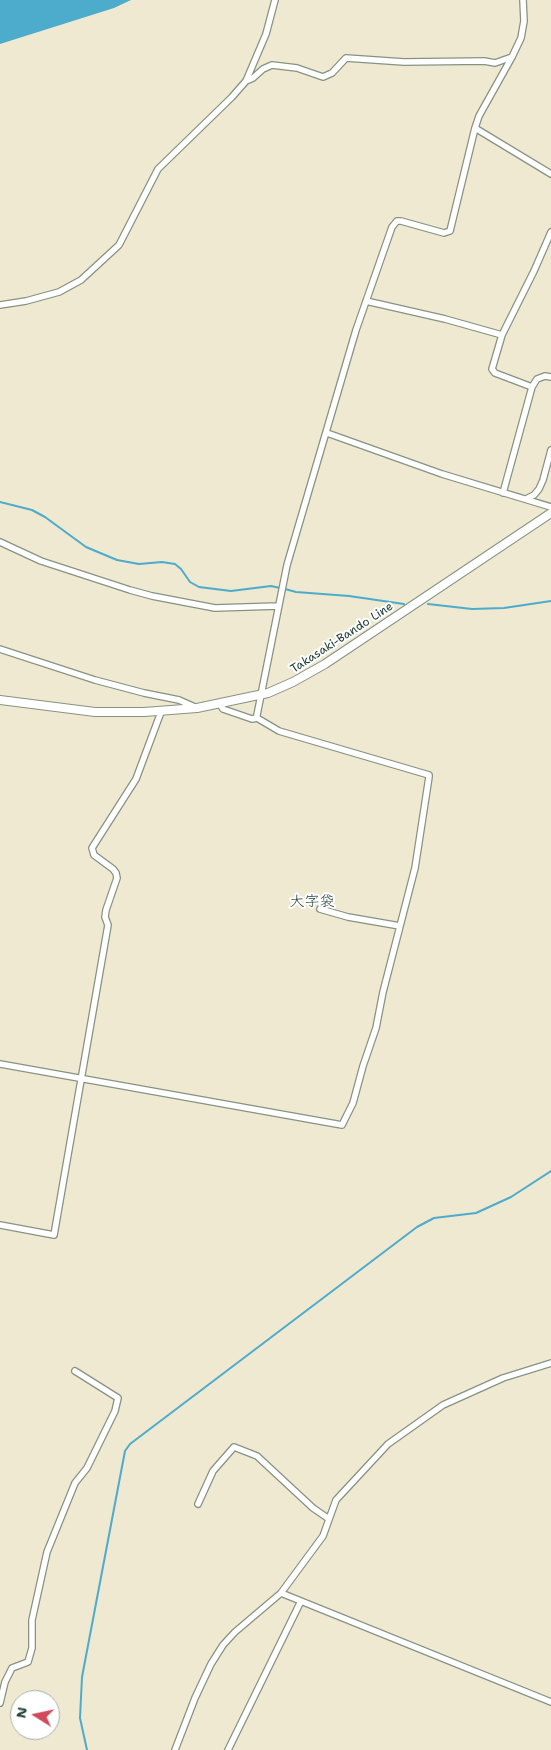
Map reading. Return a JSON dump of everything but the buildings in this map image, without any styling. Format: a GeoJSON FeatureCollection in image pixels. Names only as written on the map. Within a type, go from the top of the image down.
{"type":"FeatureCollection","features":[{"type":"Feature","properties":{"kind":"main road","name":"Takasaki-Bando Line"},"geometry":{"type":"LineString","coordinates":[[0,700],[95,712],[161,712],[198,708],[260,695],[293,682],[325,664],[551,514]]}},
{"type":"Feature","properties":{"kind":"street"},"geometry":{"type":"LineString","coordinates":[[0,305],[26,301],[60,292],[81,280],[119,245],[158,169],[246,81],[266,34],[275,0]]}},
{"type":"Feature","properties":{"kind":"street"},"geometry":{"type":"LineString","coordinates":[[257,718],[287,565],[347,359],[392,227],[397,221],[444,233],[450,231],[479,116],[512,57],[523,32],[523,0]]}},
{"type":"Feature","properties":{"kind":"street"},"geometry":{"type":"LineString","coordinates":[[246,81],[272,64],[297,68],[323,77],[332,73],[346,58],[404,62],[484,61],[495,63],[512,57]]}},
{"type":"Feature","properties":{"kind":"street"},"geometry":{"type":"LineString","coordinates":[[476,128],[551,174]]}},
{"type":"Feature","properties":{"kind":"street"},"geometry":{"type":"LineString","coordinates":[[532,387],[493,372],[492,369],[502,335],[534,272],[551,232]]}},
{"type":"Feature","properties":{"kind":"street"},"geometry":{"type":"LineString","coordinates":[[366,301],[445,319],[502,335]]}},
{"type":"Feature","properties":{"kind":"street"},"geometry":{"type":"LineString","coordinates":[[503,493],[532,387],[537,379],[545,376],[551,377]]}},
{"type":"Feature","properties":{"kind":"street"},"geometry":{"type":"LineString","coordinates":[[327,433],[442,474],[551,508]]}},
{"type":"Feature","properties":{"kind":"street"},"geometry":{"type":"LineString","coordinates":[[526,499],[534,495],[539,489],[551,450]]}},
{"type":"Feature","properties":{"kind":"street"},"geometry":{"type":"LineString","coordinates":[[0,542],[41,561],[152,596],[214,608],[278,606]]}},
{"type":"Feature","properties":{"kind":"street"},"geometry":{"type":"LineString","coordinates":[[0,649],[95,680],[179,700],[198,708]]}},
{"type":"Feature","properties":{"kind":"street"},"geometry":{"type":"LineString","coordinates":[[0,1064],[342,1125],[353,1103],[376,1028],[383,992],[415,868],[422,830],[428,775],[279,731],[257,718],[252,719],[223,709],[220,704]]}},
{"type":"Feature","properties":{"kind":"street"},"geometry":{"type":"LineString","coordinates":[[0,1225],[54,1234],[108,925],[105,917],[106,910],[118,878],[113,869],[94,855],[92,848],[136,779],[161,712]]}},
{"type":"Feature","properties":{"kind":"street"},"geometry":{"type":"LineString","coordinates":[[320,910],[348,918],[400,926]]}},
{"type":"Feature","properties":{"kind":"street"},"geometry":{"type":"LineString","coordinates":[[175,1750],[195,1698],[211,1664],[223,1645],[235,1632],[281,1593],[323,1536],[336,1500],[388,1444],[443,1404],[503,1378],[551,1363]]}},
{"type":"Feature","properties":{"kind":"street"},"geometry":{"type":"LineString","coordinates":[[0,1703],[5,1682],[12,1668],[28,1662],[32,1648],[32,1620],[47,1552],[75,1483],[86,1468],[115,1410],[118,1398],[75,1371]]}},
{"type":"Feature","properties":{"kind":"street"},"geometry":{"type":"LineString","coordinates":[[198,1504],[213,1471],[234,1447],[258,1456],[312,1508],[329,1519]]}},
{"type":"Feature","properties":{"kind":"street"},"geometry":{"type":"LineString","coordinates":[[281,1593],[551,1702]]}},
{"type":"Feature","properties":{"kind":"street"},"geometry":{"type":"LineString","coordinates":[[228,1750],[302,1601]]}},
{"type":"Feature","properties":{"kind":"water"},"geometry":{"type":"Polygon","coordinates":[[[0,0],[131,0],[114,8],[0,44],[0,0]]]}},
{"type":"Feature","properties":{"kind":"waterway"},"geometry":{"type":"LineString","coordinates":[[0,502],[32,510],[45,517],[86,547],[117,560],[139,564],[162,562],[175,564],[190,582],[199,587],[231,591],[271,586],[280,588]]}},
{"type":"Feature","properties":{"kind":"waterway"},"geometry":{"type":"LineString","coordinates":[[285,589],[296,592],[349,596],[404,604]]}},
{"type":"Feature","properties":{"kind":"waterway"},"geometry":{"type":"LineString","coordinates":[[428,604],[472,609],[504,608],[551,601]]}},
{"type":"Feature","properties":{"kind":"waterway"},"geometry":{"type":"LineString","coordinates":[[87,1750],[80,1718],[82,1677],[125,1451],[130,1444],[417,1227],[434,1218],[476,1213],[511,1197],[551,1171]]}},
{"type":"Feature","properties":{"kind":"district","name":"大字袋"},"geometry":{"type":"Point","coordinates":[312,902]}}]}
